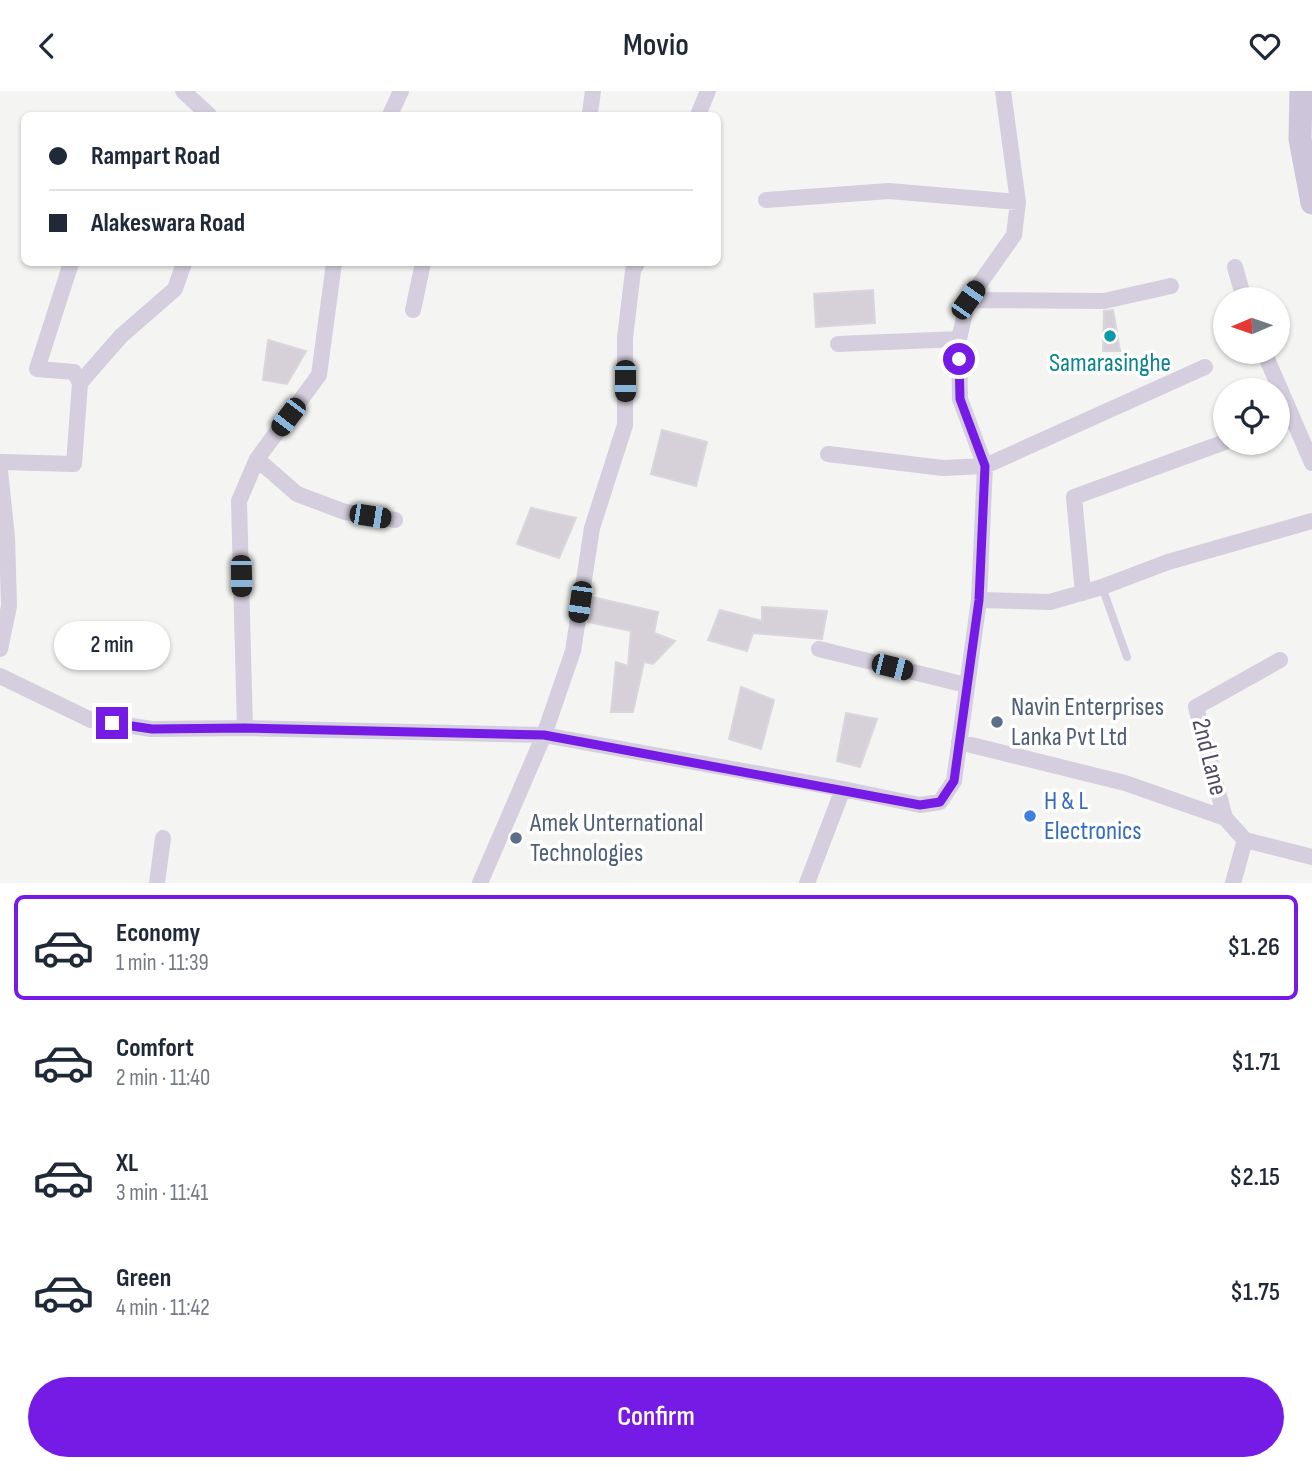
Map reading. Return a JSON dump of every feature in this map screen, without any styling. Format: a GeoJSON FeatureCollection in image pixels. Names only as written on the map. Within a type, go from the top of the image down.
{"type":"FeatureCollection","features":[{"type":"Feature","properties":{"kind":"street"},"geometry":{"type":"LineString","coordinates":[[183,91],[206,112]]}},
{"type":"Feature","properties":{"kind":"street"},"geometry":{"type":"LineString","coordinates":[[391,112],[401,91]]}},
{"type":"Feature","properties":{"kind":"street"},"geometry":{"type":"LineString","coordinates":[[590,112],[593,91]]}},
{"type":"Feature","properties":{"kind":"street"},"geometry":{"type":"LineString","coordinates":[[699,112],[708,91]]}},
{"type":"Feature","properties":{"kind":"street"},"geometry":{"type":"LineString","coordinates":[[0,676],[91,720],[152,729],[245,728],[544,735],[920,805],[940,802],[954,781],[979,600],[985,466],[960,399],[959,339],[968,300],[1014,235],[1018,202],[1003,91]]}},
{"type":"Feature","properties":{"kind":"street"},"geometry":{"type":"LineString","coordinates":[[1301,91],[1300,139],[1312,203]]}},
{"type":"Feature","properties":{"kind":"street"},"geometry":{"type":"LineString","coordinates":[[766,200],[889,191],[1018,202]]}},
{"type":"Feature","properties":{"kind":"street"},"geometry":{"type":"LineString","coordinates":[[0,462],[74,464],[80,383],[74,372],[37,369],[70,266]]}},
{"type":"Feature","properties":{"kind":"street"},"geometry":{"type":"LineString","coordinates":[[80,383],[121,336],[175,289],[183,266]]}},
{"type":"Feature","properties":{"kind":"street"},"geometry":{"type":"LineString","coordinates":[[245,728],[240,501],[257,459],[319,375],[334,266]]}},
{"type":"Feature","properties":{"kind":"street"},"geometry":{"type":"LineString","coordinates":[[413,310],[422,266]]}},
{"type":"Feature","properties":{"kind":"street"},"geometry":{"type":"LineString","coordinates":[[480,883],[544,735],[573,651],[592,528],[625,425],[625,338],[636,266]]}},
{"type":"Feature","properties":{"kind":"street"},"geometry":{"type":"LineString","coordinates":[[1235,267],[1241,287]]}},
{"type":"Feature","properties":{"kind":"street"},"geometry":{"type":"LineString","coordinates":[[968,300],[1104,301],[1171,286]]}},
{"type":"Feature","properties":{"kind":"street"},"geometry":{"type":"LineString","coordinates":[[838,344],[959,339]]}},
{"type":"Feature","properties":{"kind":"street"},"geometry":{"type":"LineString","coordinates":[[828,454],[943,468],[985,466],[1205,367]]}},
{"type":"Feature","properties":{"kind":"street"},"geometry":{"type":"LineString","coordinates":[[1290,428],[1312,463]]}},
{"type":"Feature","properties":{"kind":"street"},"geometry":{"type":"LineString","coordinates":[[1083,593],[1074,497],[1213,446]]}},
{"type":"Feature","properties":{"kind":"street"},"geometry":{"type":"LineString","coordinates":[[257,459],[297,494],[345,512],[395,520]]}},
{"type":"Feature","properties":{"kind":"street"},"geometry":{"type":"LineString","coordinates":[[0,471],[9,606],[0,649]]}},
{"type":"Feature","properties":{"kind":"street"},"geometry":{"type":"LineString","coordinates":[[979,600],[1050,602],[1102,587],[1168,562],[1312,521]]}},
{"type":"Feature","properties":{"kind":"street"},"geometry":{"type":"LineString","coordinates":[[819,649],[966,685]]}},
{"type":"Feature","properties":{"kind":"street","name":"2nd Lane"},"geometry":{"type":"LineString","coordinates":[[1225,818],[1196,707],[1280,660]]}},
{"type":"Feature","properties":{"kind":"street"},"geometry":{"type":"LineString","coordinates":[[959,742],[1125,783],[1225,818],[1245,840],[1312,857]]}},
{"type":"Feature","properties":{"kind":"street"},"geometry":{"type":"LineString","coordinates":[[807,883],[843,789]]}},
{"type":"Feature","properties":{"kind":"street"},"geometry":{"type":"LineString","coordinates":[[157,883],[163,838]]}},
{"type":"Feature","properties":{"kind":"street"},"geometry":{"type":"LineString","coordinates":[[1233,883],[1245,840]]}},
{"type":"Feature","properties":{"kind":"lane"},"geometry":{"type":"LineString","coordinates":[[1102,587],[1127,657]]}},
{"type":"Feature","properties":{"kind":"building"},"geometry":{"type":"Polygon","coordinates":[[[873,290],[875,323],[816,327],[814,294],[873,290]]]}},
{"type":"Feature","properties":{"kind":"building","name":"Samarasinghe"},"geometry":{"type":"Polygon","coordinates":[[[1113,310],[1120,351],[1103,351],[1104,311],[1113,310]]]}},
{"type":"Feature","properties":{"kind":"building"},"geometry":{"type":"Polygon","coordinates":[[[268,340],[306,351],[287,384],[263,380],[268,340]]]}},
{"type":"Feature","properties":{"kind":"building"},"geometry":{"type":"Polygon","coordinates":[[[662,430],[707,442],[696,486],[651,474],[662,430]]]}},
{"type":"Feature","properties":{"kind":"building"},"geometry":{"type":"Polygon","coordinates":[[[531,508],[576,518],[559,558],[517,544],[531,508]]]}},
{"type":"Feature","properties":{"kind":"building"},"geometry":{"type":"Polygon","coordinates":[[[592,597],[658,612],[654,633],[675,641],[653,664],[644,662],[633,712],[611,712],[616,662],[628,666],[631,631],[588,622],[592,597]]]}},
{"type":"Feature","properties":{"kind":"building"},"geometry":{"type":"Polygon","coordinates":[[[762,607],[827,611],[822,639],[753,633],[747,651],[708,640],[720,610],[762,621],[762,607]]]}},
{"type":"Feature","properties":{"kind":"building"},"geometry":{"type":"Polygon","coordinates":[[[741,687],[774,700],[761,749],[729,739],[741,687]]]}},
{"type":"Feature","properties":{"kind":"building"},"geometry":{"type":"Polygon","coordinates":[[[846,713],[877,719],[860,767],[837,761],[846,713]]]}},
{"type":"Feature","properties":{"kind":"place","name":"Samarasinghe"},"geometry":{"type":"Point","coordinates":[1110,336]}},
{"type":"Feature","properties":{"kind":"place","name":"Navin Enterprises Lanka Pvt Ltd"},"geometry":{"type":"Point","coordinates":[997,722]}},
{"type":"Feature","properties":{"kind":"place","name":"H & L Electronics"},"geometry":{"type":"Point","coordinates":[1030,816]}},
{"type":"Feature","properties":{"kind":"place","name":"Amek Unternational Technologies"},"geometry":{"type":"Point","coordinates":[516,838]}},
{"type":"Feature","properties":{"kind":"route"},"geometry":{"type":"LineString","coordinates":[[112,723],[152,729],[245,728],[544,735],[920,805],[940,802],[954,781],[979,600],[985,466],[960,399],[959,359]]}}]}
